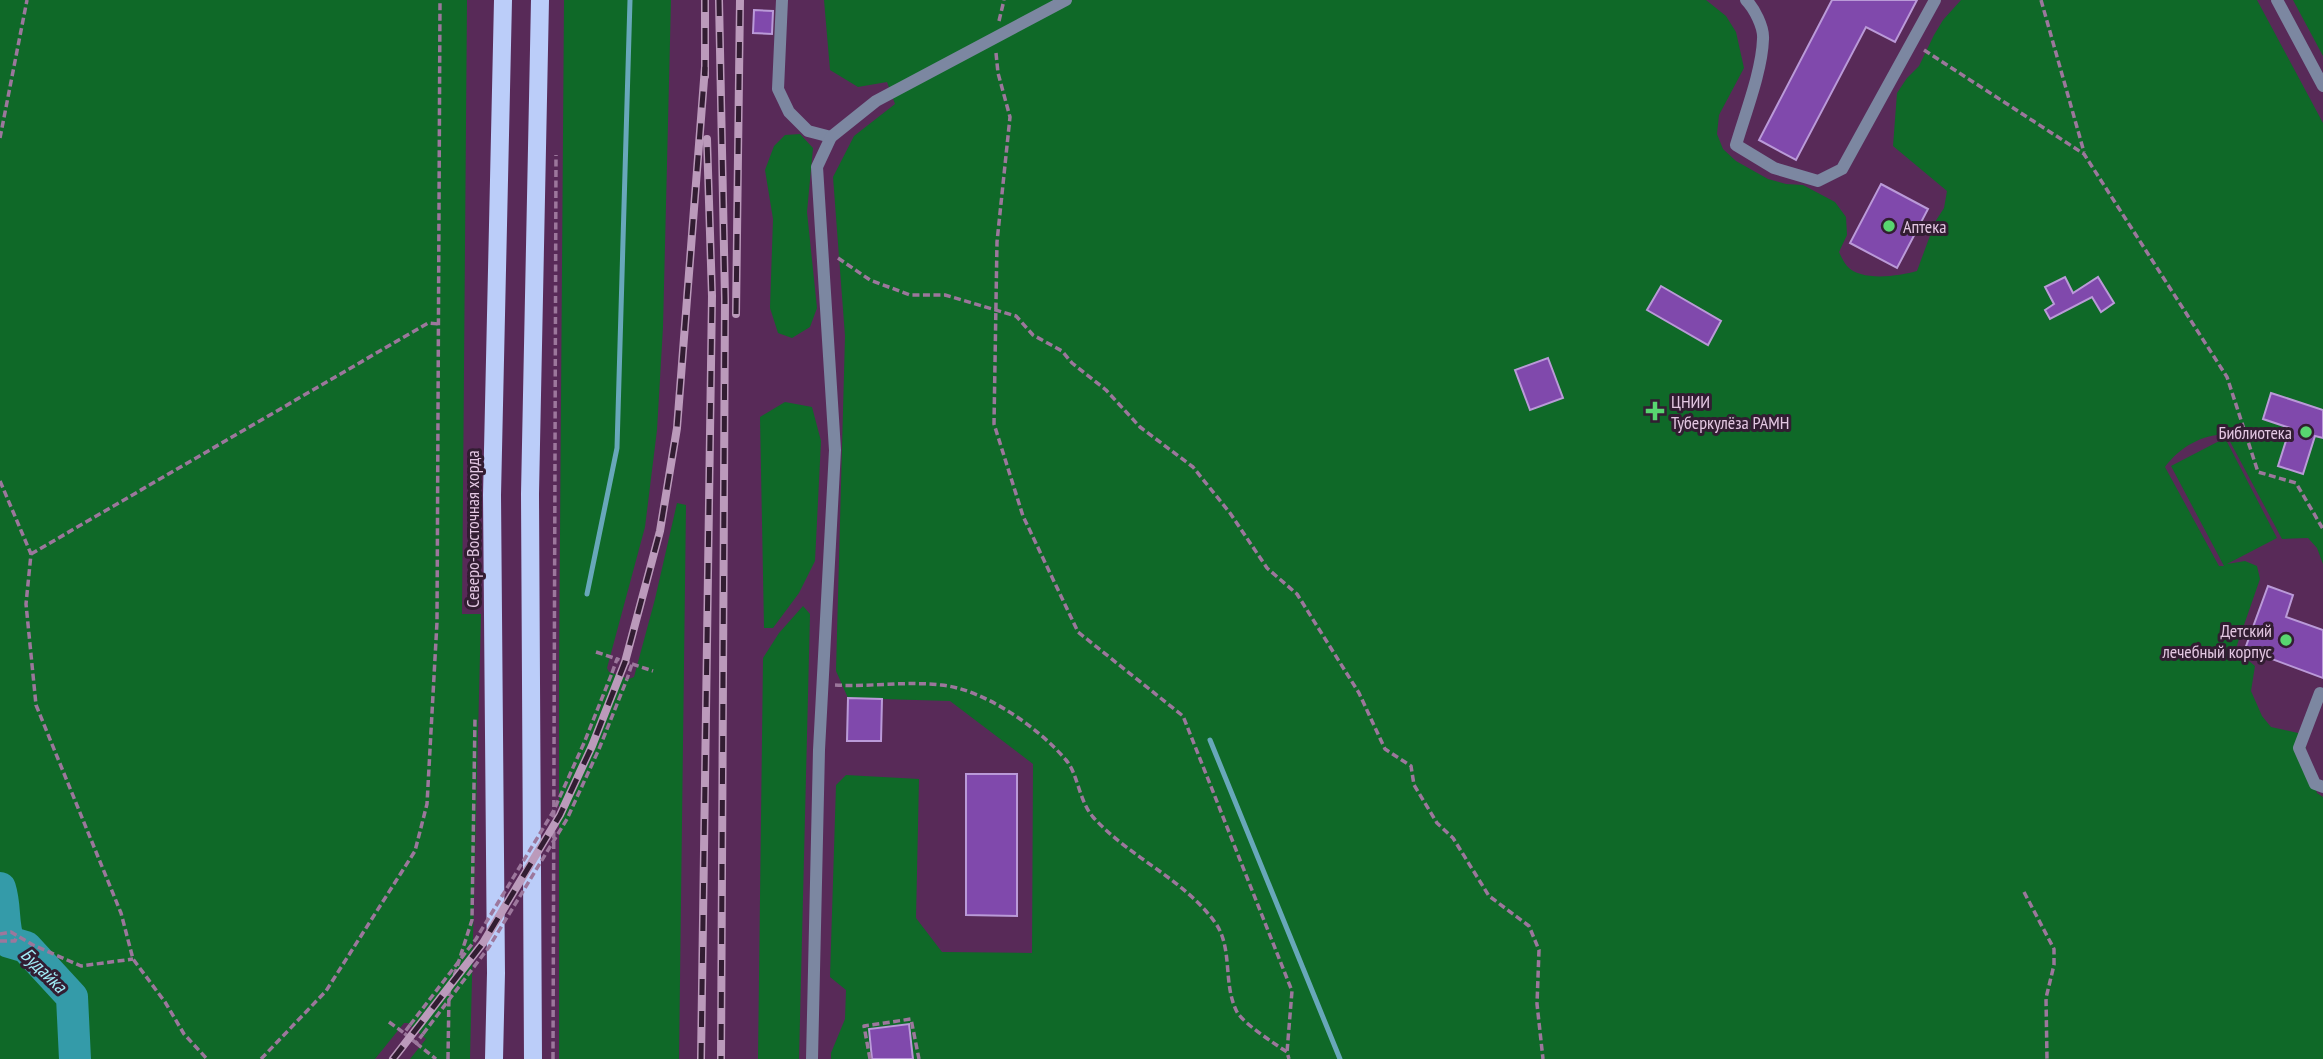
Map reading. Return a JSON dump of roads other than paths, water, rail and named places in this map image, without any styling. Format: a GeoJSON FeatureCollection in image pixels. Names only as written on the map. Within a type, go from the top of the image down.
{"type":"FeatureCollection","features":[{"type":"Feature","properties":{"kind":"main road","name":"Северо-Восточная хорда"},"geometry":{"type":"LineString","coordinates":[[494,1059],[496,959],[492,495],[503,0]]}},
{"type":"Feature","properties":{"kind":"main road"},"geometry":{"type":"LineString","coordinates":[[533,1059],[530,494],[540,0]]}},
{"type":"Feature","properties":{"kind":"street"},"geometry":{"type":"LineString","coordinates":[[782,0],[778,89],[789,112],[808,131],[831,137]]}},
{"type":"Feature","properties":{"kind":"street"},"geometry":{"type":"LineString","coordinates":[[812,1059],[823,685],[835,450],[817,167],[831,137],[876,100],[1066,0]]}},
{"type":"Feature","properties":{"kind":"street"},"geometry":{"type":"LineString","coordinates":[[1746,0],[1752,6],[1764,36],[1736,145],[1774,167],[1818,181],[1842,169],[1935,0]]}},
{"type":"Feature","properties":{"kind":"street"},"geometry":{"type":"LineString","coordinates":[[2277,0],[2323,86]]}},
{"type":"Feature","properties":{"kind":"street"},"geometry":{"type":"LineString","coordinates":[[2320,693],[2299,748],[2315,784],[2323,787]]}},
{"type":"Feature","properties":{"kind":"waterway"},"geometry":{"type":"LineString","coordinates":[[587,594],[617,448],[630,0]]}},
{"type":"Feature","properties":{"kind":"waterway"},"geometry":{"type":"LineString","coordinates":[[1210,740],[1340,1059]]}},
{"type":"Feature","properties":{"kind":"waterway","name":"Будайка"},"geometry":{"type":"LineString","coordinates":[[0,888],[9,942],[26,947],[72,997],[75,1059]]}},
{"type":"Feature","properties":{"kind":"railway"},"geometry":{"type":"LineString","coordinates":[[705,0],[705,76]]}},
{"type":"Feature","properties":{"kind":"railway"},"geometry":{"type":"LineString","coordinates":[[719,0],[725,299],[721,1059]]}},
{"type":"Feature","properties":{"kind":"railway"},"geometry":{"type":"LineString","coordinates":[[736,314],[740,0]]}},
{"type":"Feature","properties":{"kind":"railway"},"geometry":{"type":"LineString","coordinates":[[393,1059],[483,943],[560,815],[592,746],[625,662],[660,531],[677,428],[705,67]]}},
{"type":"Feature","properties":{"kind":"railway"},"geometry":{"type":"LineString","coordinates":[[701,1059],[712,296],[707,139]]}},
{"type":"Feature","properties":{"kind":"place","name":"Аптека"},"geometry":{"type":"Point","coordinates":[1889,226]}},
{"type":"Feature","properties":{"kind":"place","name":"ЦНИИ Туберкулёза РАМН"},"geometry":{"type":"Point","coordinates":[1655,411]}},
{"type":"Feature","properties":{"kind":"place","name":"Библиотека"},"geometry":{"type":"Point","coordinates":[2306,432]}},
{"type":"Feature","properties":{"kind":"place","name":"Детский лечебный корпус"},"geometry":{"type":"Point","coordinates":[2286,640]}}]}
